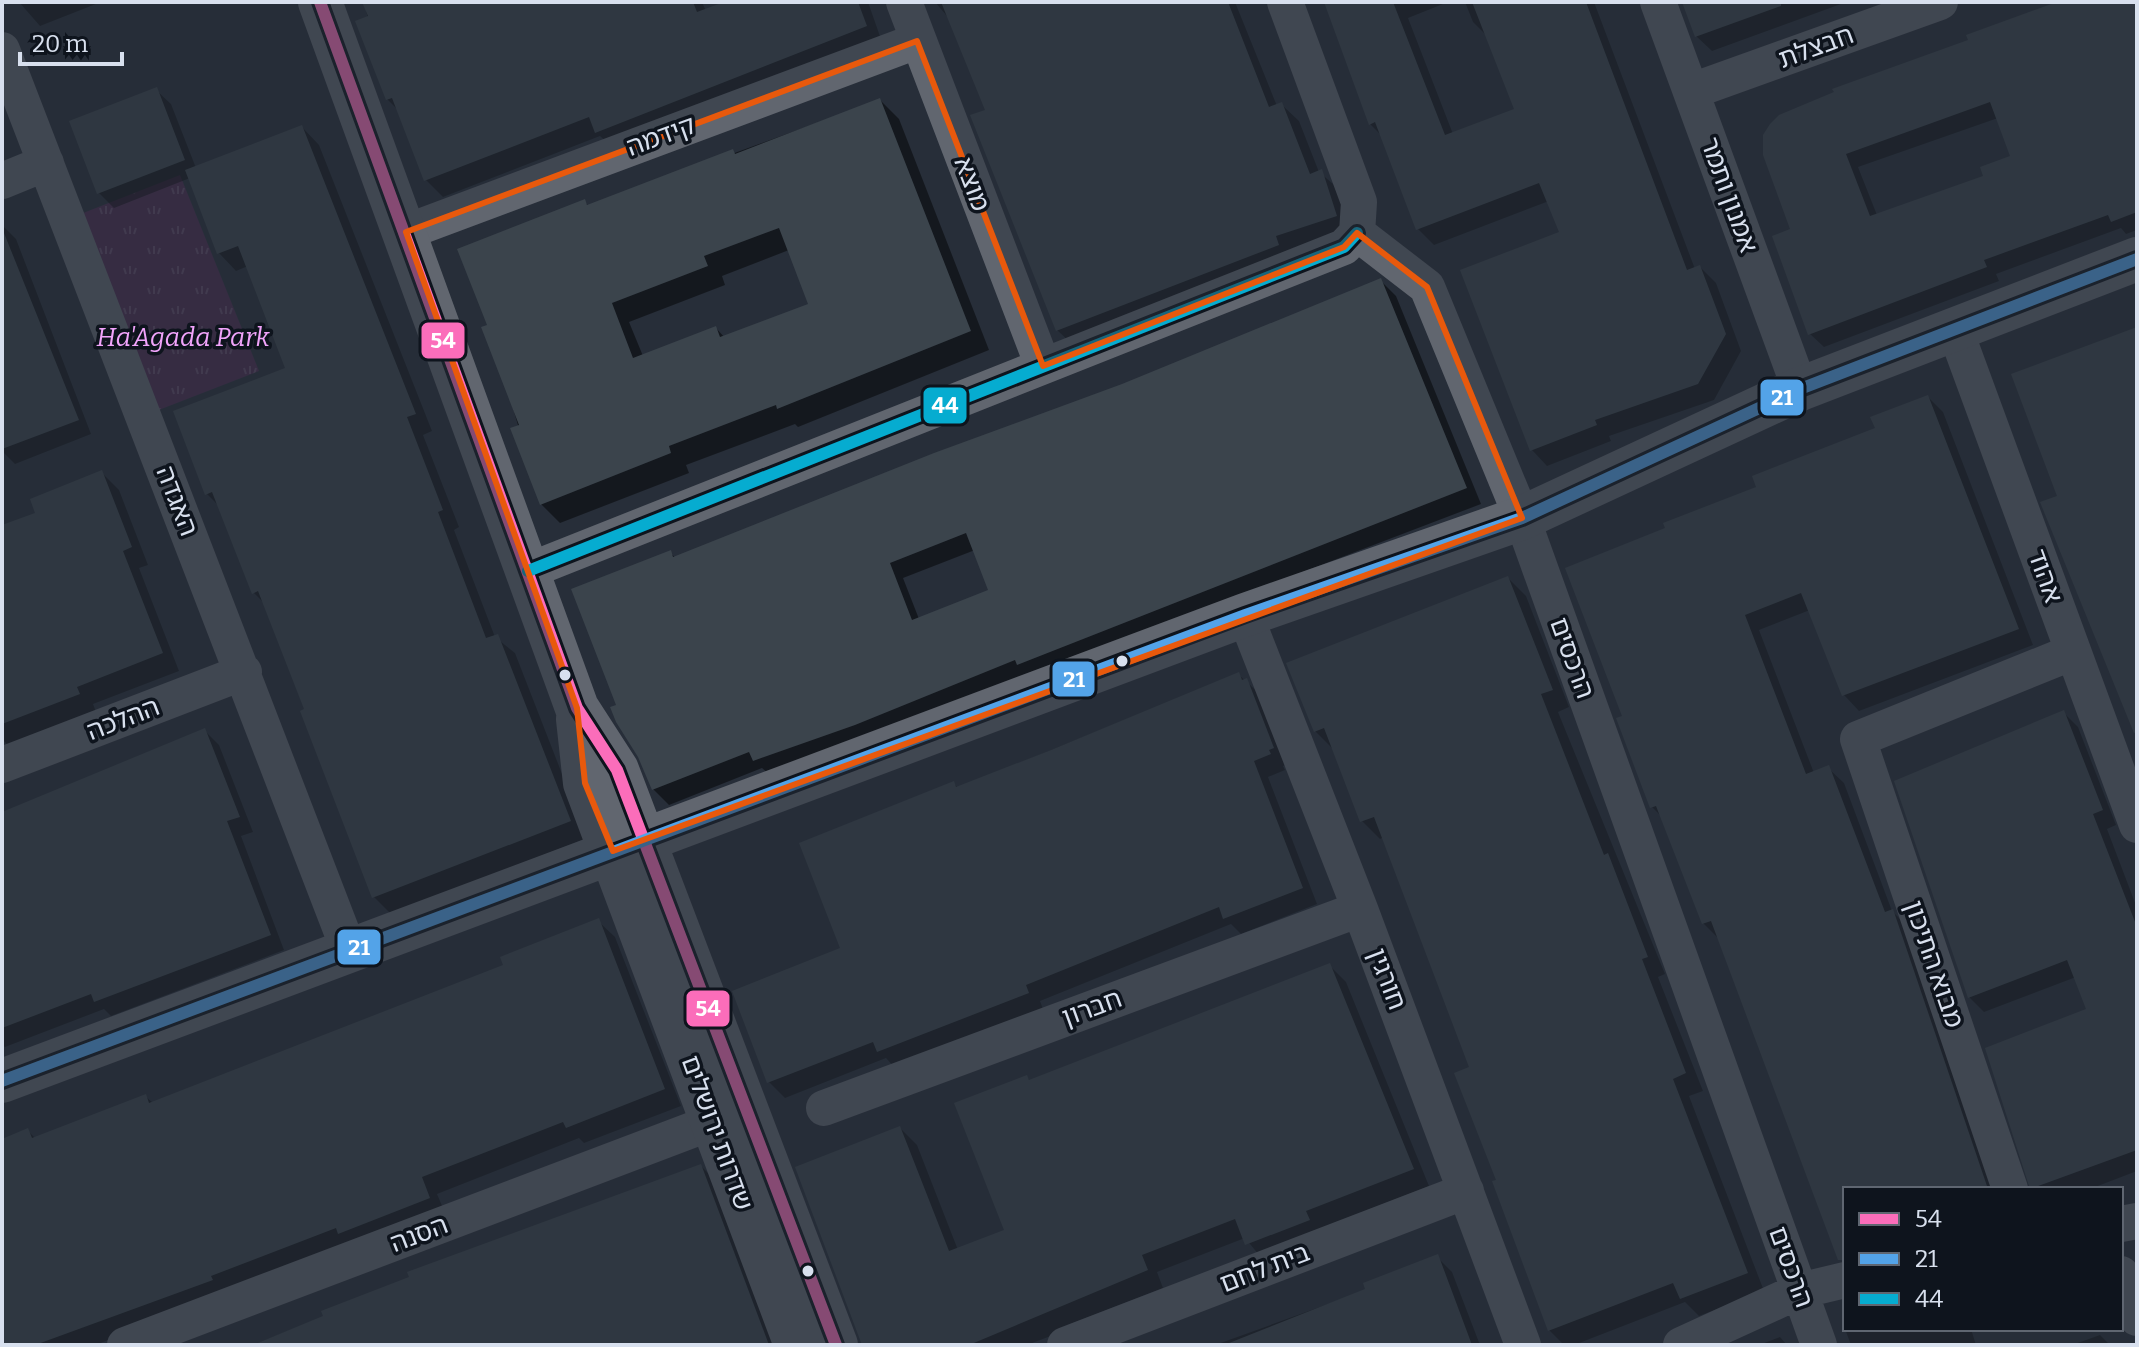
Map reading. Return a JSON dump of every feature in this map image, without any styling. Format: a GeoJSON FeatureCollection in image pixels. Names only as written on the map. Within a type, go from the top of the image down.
{"type":"FeatureCollection","features":[{"type":"Feature","properties":{"kind":"street","name":"שדרות ירושלים"},"geometry":{"type":"LineString","coordinates":[[320,2],[577,708],[585,783],[628,846],[836,1345]]}},
{"type":"Feature","properties":{"kind":"street","name":"מוצא"},"geometry":{"type":"LineString","coordinates":[[904,2],[1043,366]]}},
{"type":"Feature","properties":{"kind":"street"},"geometry":{"type":"LineString","coordinates":[[528,571],[1344,247],[1357,233],[1359,202],[1285,2]]}},
{"type":"Feature","properties":{"kind":"street","name":"אמנון ותמר"},"geometry":{"type":"LineString","coordinates":[[1658,2],[1800,389]]}},
{"type":"Feature","properties":{"kind":"street","name":"חבצלת"},"geometry":{"type":"LineString","coordinates":[[1692,91],[1940,2]]}},
{"type":"Feature","properties":{"kind":"street","name":"קידמה"},"geometry":{"type":"LineString","coordinates":[[406,232],[917,41]]}},
{"type":"Feature","properties":{"kind":"street","name":"האגדה"},"geometry":{"type":"LineString","coordinates":[[2,50],[350,953]]}},
{"type":"Feature","properties":{"kind":"street"},"geometry":{"type":"LineString","coordinates":[[2,181],[46,163]]}},
{"type":"Feature","properties":{"kind":"street","name":"הרכסים"},"geometry":{"type":"LineString","coordinates":[[1357,233],[1427,287],[1522,518],[1819,1345]]}},
{"type":"Feature","properties":{"kind":"street"},"geometry":{"type":"LineString","coordinates":[[2,1081],[1245,615],[1522,518],[1800,389],[1954,327],[2137,259]]}},
{"type":"Feature","properties":{"kind":"street","name":"אהוד"},"geometry":{"type":"LineString","coordinates":[[1954,327],[2137,825]]}},
{"type":"Feature","properties":{"kind":"street","name":"חורגין"},"geometry":{"type":"LineString","coordinates":[[1245,615],[1360,909],[1523,1345]]}},
{"type":"Feature","properties":{"kind":"street","name":"מבוא התיכון"},"geometry":{"type":"LineString","coordinates":[[2009,1187],[1858,739],[2073,652]]}},
{"type":"Feature","properties":{"kind":"street","name":"ההלכה"},"geometry":{"type":"LineString","coordinates":[[2,765],[244,672]]}},
{"type":"Feature","properties":{"kind":"street","name":"שדרות ירושלים"},"geometry":{"type":"LineString","coordinates":[[628,846],[713,1122],[796,1345]]}},
{"type":"Feature","properties":{"kind":"street","name":"חברון"},"geometry":{"type":"LineString","coordinates":[[824,1108],[1360,909]]}},
{"type":"Feature","properties":{"kind":"street","name":"הסנה"},"geometry":{"type":"LineString","coordinates":[[125,1345],[713,1122]]}},
{"type":"Feature","properties":{"kind":"street","name":"בית לחם"},"geometry":{"type":"LineString","coordinates":[[1065,1345],[1466,1191]]}},
{"type":"Feature","properties":{"kind":"street"},"geometry":{"type":"LineString","coordinates":[[1681,1345],[1799,1291],[1843,1280]]}},
{"type":"Feature","properties":{"kind":"street"},"geometry":{"type":"LineString","coordinates":[[2123,1280],[2137,1318]]}},
{"type":"Feature","properties":{"kind":"highlighted area"},"geometry":{"type":"Polygon","coordinates":[[[917,41],[1043,366],[1344,247],[1357,233],[1427,287],[1522,518],[613,851],[585,783],[577,708],[406,232],[917,41]]]}},
{"type":"Feature","properties":{"kind":"green space","name":"Ha'Agada Park"},"geometry":{"type":"Polygon","coordinates":[[[180,175],[259,371],[151,413],[73,217],[180,175]]]}},
{"type":"Feature","properties":{"kind":"building"},"geometry":{"type":"Polygon","coordinates":[[[362,2],[693,2],[697,12],[724,2],[858,2],[867,26],[595,133],[589,117],[424,181],[392,98],[386,100],[355,21],[368,16],[362,2]]]}},
{"type":"Feature","properties":{"kind":"building"},"geometry":{"type":"Polygon","coordinates":[[[941,2],[1228,2],[1269,107],[1282,102],[1310,174],[1322,169],[1337,216],[1276,236],[1279,245],[1056,331],[970,115],[985,110],[941,2]]]}},
{"type":"Feature","properties":{"kind":"building"},"geometry":{"type":"Polygon","coordinates":[[[1324,2],[1393,2],[1445,135],[1514,109],[1472,2],[1586,2],[1687,270],[1700,265],[1726,334],[1698,384],[1595,420],[1597,425],[1530,451],[1460,270],[1559,232],[1539,183],[1416,230],[1375,122],[1369,125],[1324,2]]]}},
{"type":"Feature","properties":{"kind":"building"},"geometry":{"type":"Polygon","coordinates":[[[1682,2],[1781,2],[1781,6],[1695,37],[1682,2]]]}},
{"type":"Feature","properties":{"kind":"building"},"geometry":{"type":"Polygon","coordinates":[[[2057,2],[2137,2],[2137,212],[2111,222],[2108,215],[1984,260],[1987,267],[1808,335],[1772,236],[1790,229],[1763,155],[1763,135],[1779,115],[1834,92],[1832,89],[1968,40],[1966,35],[2057,2]],[[1990,102],[1846,154],[1870,216],[1983,176],[1980,167],[2010,156],[1990,102]]]}},
{"type":"Feature","properties":{"kind":"building"},"geometry":{"type":"Polygon","coordinates":[[[157,87],[185,160],[97,194],[69,121],[157,87]]]}},
{"type":"Feature","properties":{"kind":"building"},"geometry":{"type":"Polygon","coordinates":[[[880,98],[971,331],[777,409],[776,405],[669,446],[671,453],[540,505],[510,428],[519,425],[481,327],[487,325],[457,249],[585,199],[587,205],[733,149],[735,154],[880,98]],[[779,228],[704,256],[708,266],[612,303],[633,358],[716,326],[720,337],[808,304],[779,228]]]}},
{"type":"Feature","properties":{"kind":"building"},"geometry":{"type":"Polygon","coordinates":[[[302,125],[416,414],[407,417],[443,510],[438,512],[486,638],[498,634],[571,821],[372,898],[300,711],[304,709],[258,591],[252,594],[212,492],[205,495],[173,411],[285,368],[238,246],[217,254],[185,170],[302,125]]]}},
{"type":"Feature","properties":{"kind":"building"},"geometry":{"type":"Polygon","coordinates":[[[2,228],[79,420],[2,449],[2,228]]]}},
{"type":"Feature","properties":{"kind":"building"},"geometry":{"type":"Polygon","coordinates":[[[1381,278],[1467,488],[1017,665],[1015,660],[855,725],[753,761],[749,752],[652,790],[638,757],[616,722],[610,707],[616,705],[571,589],[671,550],[673,557],[934,453],[1122,384],[1381,278]],[[966,533],[890,563],[912,620],[988,590],[966,533]]]}},
{"type":"Feature","properties":{"kind":"building"},"geometry":{"type":"Polygon","coordinates":[[[2137,327],[2137,732],[2134,733],[2040,502],[2057,496],[2011,374],[2137,327]]]}},
{"type":"Feature","properties":{"kind":"building"},"geometry":{"type":"Polygon","coordinates":[[[1928,395],[2019,629],[1842,696],[1801,593],[1745,615],[1806,774],[1829,765],[1885,912],[1893,909],[1987,1187],[1843,1187],[1843,1260],[1838,1260],[1711,921],[1702,924],[1656,806],[1650,808],[1616,718],[1622,716],[1565,568],[1665,528],[1663,523],[1756,487],[1752,476],[1875,428],[1870,417],[1928,395]]]}},
{"type":"Feature","properties":{"kind":"building"},"geometry":{"type":"Polygon","coordinates":[[[102,470],[132,547],[123,551],[163,653],[77,687],[80,694],[2,724],[2,525],[35,513],[30,499],[102,470]]]}},
{"type":"Feature","properties":{"kind":"building"},"geometry":{"type":"Polygon","coordinates":[[[1508,576],[1553,690],[1541,694],[1648,957],[1642,959],[1686,1073],[1673,1079],[1748,1273],[1680,1299],[1673,1283],[1548,1331],[1492,1181],[1496,1180],[1454,1073],[1469,1067],[1374,817],[1360,822],[1324,728],[1314,732],[1286,663],[1508,576]]]}},
{"type":"Feature","properties":{"kind":"building"},"geometry":{"type":"Polygon","coordinates":[[[1239,672],[1242,680],[1247,678],[1274,748],[1269,750],[1271,754],[1254,761],[1303,888],[1223,919],[1219,907],[1026,985],[1029,993],[877,1052],[873,1042],[767,1083],[732,991],[840,948],[799,843],[954,781],[956,787],[1239,672]]]}},
{"type":"Feature","properties":{"kind":"building"},"geometry":{"type":"Polygon","coordinates":[[[2064,710],[2103,810],[2093,814],[2137,927],[2137,1150],[2029,1187],[1985,1048],[2086,1009],[2067,960],[1968,998],[1894,781],[2064,710]]]}},
{"type":"Feature","properties":{"kind":"building"},"geometry":{"type":"Polygon","coordinates":[[[205,728],[240,817],[227,821],[271,935],[94,1002],[91,994],[2,1028],[2,812],[205,728]]]}},
{"type":"Feature","properties":{"kind":"building"},"geometry":{"type":"Polygon","coordinates":[[[599,918],[665,1089],[566,1128],[563,1122],[422,1177],[430,1198],[338,1234],[336,1228],[211,1276],[213,1280],[35,1345],[2,1345],[2,1139],[28,1128],[32,1138],[146,1094],[149,1103],[503,965],[500,957],[599,918]]]}},
{"type":"Feature","properties":{"kind":"building"},"geometry":{"type":"Polygon","coordinates":[[[1330,963],[1414,1169],[1306,1211],[1310,1220],[1245,1245],[1235,1219],[1142,1255],[1148,1270],[969,1345],[862,1345],[795,1167],[900,1126],[949,1251],[1004,1230],[954,1103],[1027,1075],[1029,1080],[1330,963]]]}},
{"type":"Feature","properties":{"kind":"building"},"geometry":{"type":"Polygon","coordinates":[[[701,1164],[769,1345],[253,1345],[323,1316],[321,1311],[409,1277],[407,1272],[701,1164]]]}},
{"type":"Feature","properties":{"kind":"building"},"geometry":{"type":"Polygon","coordinates":[[[1438,1254],[1472,1345],[1224,1345],[1365,1289],[1363,1283],[1438,1254]]]}},
{"type":"Feature","properties":{"kind":"transit line","name":"54"},"geometry":{"type":"LineString","coordinates":[[320,2],[577,708],[617,770],[836,1345]]}},
{"type":"Feature","properties":{"kind":"transit line","name":"44"},"geometry":{"type":"LineString","coordinates":[[528,571],[1344,247],[1357,233]]}},
{"type":"Feature","properties":{"kind":"transit line","name":"21"},"geometry":{"type":"LineString","coordinates":[[2,1081],[1245,615],[1522,518],[1800,389],[2137,259]]}}]}
